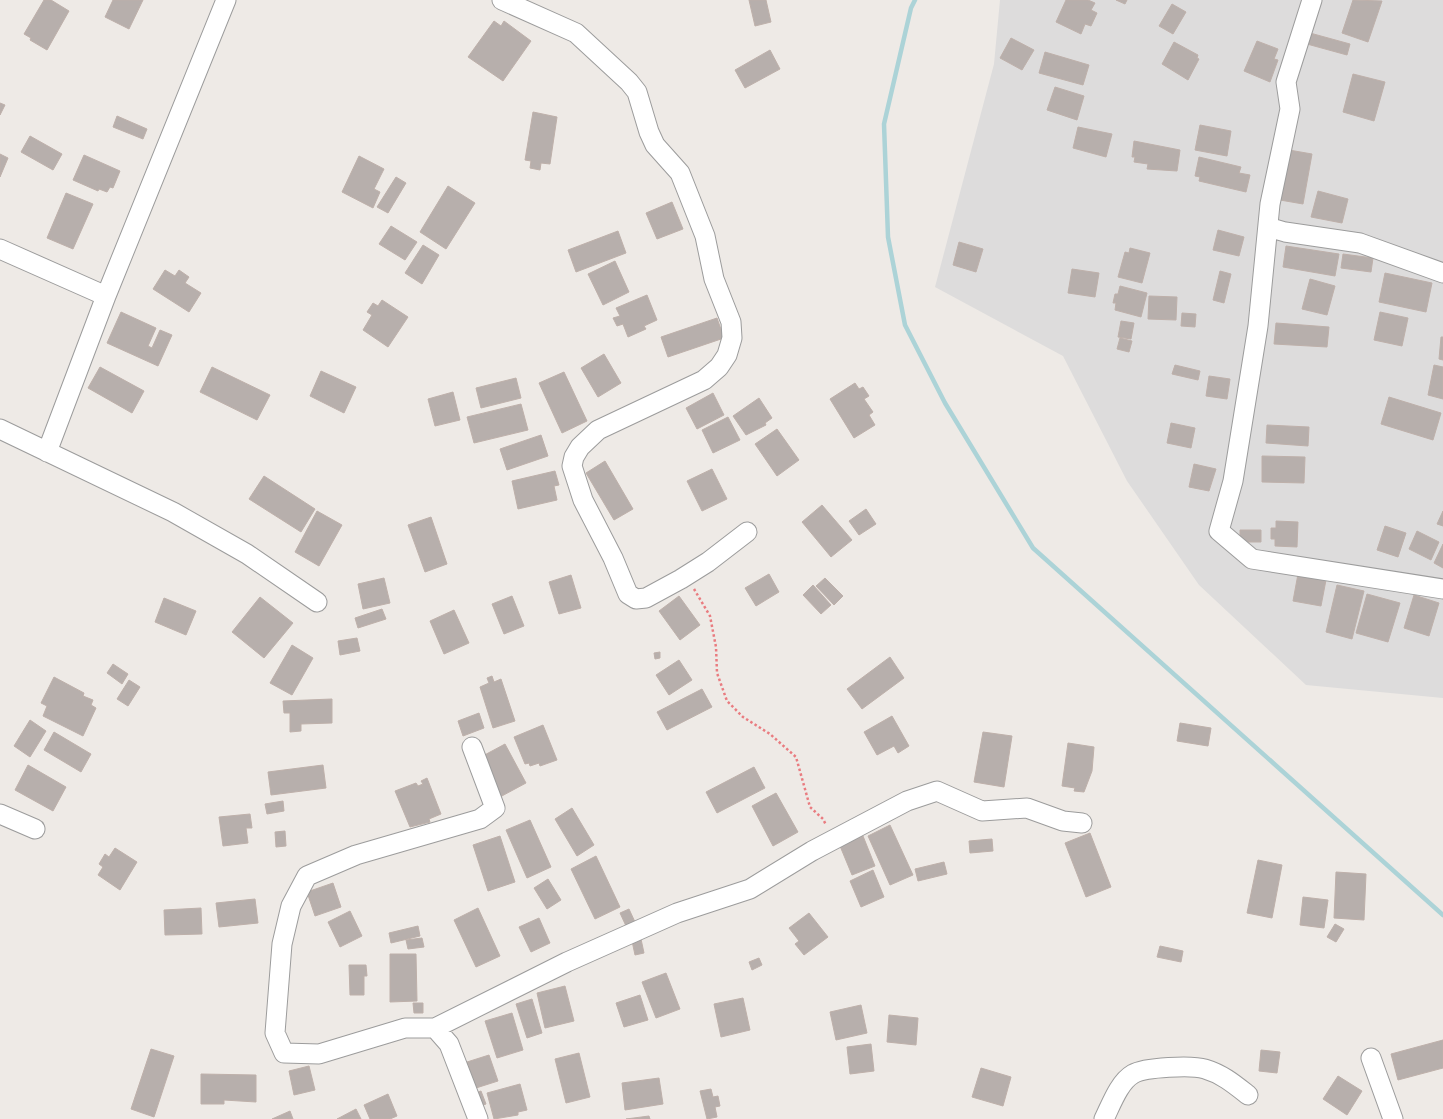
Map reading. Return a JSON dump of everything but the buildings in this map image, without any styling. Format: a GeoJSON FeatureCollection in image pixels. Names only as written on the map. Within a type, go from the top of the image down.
{"type":"FeatureCollection","features":[{"type":"Feature","properties":{"kind":"street"},"geometry":{"type":"LineString","coordinates":[[47,452],[106,296],[226,0]]}},
{"type":"Feature","properties":{"kind":"street"},"geometry":{"type":"LineString","coordinates":[[502,0],[576,32],[629,82],[640,100],[648,132],[655,145],[680,173],[705,236],[714,279],[731,322],[732,338],[727,355],[719,367],[704,380],[598,430],[580,447],[574,457],[572,466],[583,500],[613,558],[628,594],[636,599],[646,598],[681,579],[708,562],[747,532]]}},
{"type":"Feature","properties":{"kind":"street"},"geometry":{"type":"LineString","coordinates":[[1312,0],[1286,82],[1290,109],[1270,204],[1258,326],[1233,482],[1219,531],[1252,559],[1443,589]]}},
{"type":"Feature","properties":{"kind":"street"},"geometry":{"type":"LineString","coordinates":[[1268,227],[1285,232],[1360,243],[1443,273]]}},
{"type":"Feature","properties":{"kind":"street"},"geometry":{"type":"LineString","coordinates":[[0,249],[106,296]]}},
{"type":"Feature","properties":{"kind":"street"},"geometry":{"type":"LineString","coordinates":[[0,429],[173,512],[247,554],[317,602]]}},
{"type":"Feature","properties":{"kind":"street"},"geometry":{"type":"LineString","coordinates":[[472,747],[495,808],[480,819],[356,855],[307,876],[291,906],[282,944],[275,1034],[284,1053],[319,1054],[405,1028],[435,1028],[568,962],[660,920],[750,889],[832,840],[907,801],[937,790],[982,810],[1027,808],[1062,821],[1082,824]]}},
{"type":"Feature","properties":{"kind":"street"},"geometry":{"type":"LineString","coordinates":[[0,814],[35,829]]}},
{"type":"Feature","properties":{"kind":"street"},"geometry":{"type":"LineString","coordinates":[[435,1028],[449,1044],[478,1119]]}},
{"type":"Feature","properties":{"kind":"street"},"geometry":{"type":"LineString","coordinates":[[1371,1058],[1393,1119]]}},
{"type":"Feature","properties":{"kind":"street"},"geometry":{"type":"LineString","coordinates":[[1104,1119],[1122,1086],[1133,1074],[1154,1069],[1203,1068],[1224,1077],[1248,1095]]}},
{"type":"Feature","properties":{"kind":"path"},"geometry":{"type":"LineString","coordinates":[[681,579],[692,586],[710,616],[716,647],[717,673],[727,701],[743,717],[770,734],[796,757],[810,807],[823,819],[832,840]]}},
{"type":"Feature","properties":{"kind":"shaded area"},"geometry":{"type":"Polygon","coordinates":[[[1000,0],[1443,0],[1443,698],[1306,685],[1199,585],[1127,481],[1063,356],[935,287],[994,64],[1000,0]]]}},
{"type":"Feature","properties":{"kind":"waterway"},"geometry":{"type":"LineString","coordinates":[[915,0],[911,8],[884,124],[888,237],[905,325],[945,403],[1033,548],[1443,915]]}}]}
